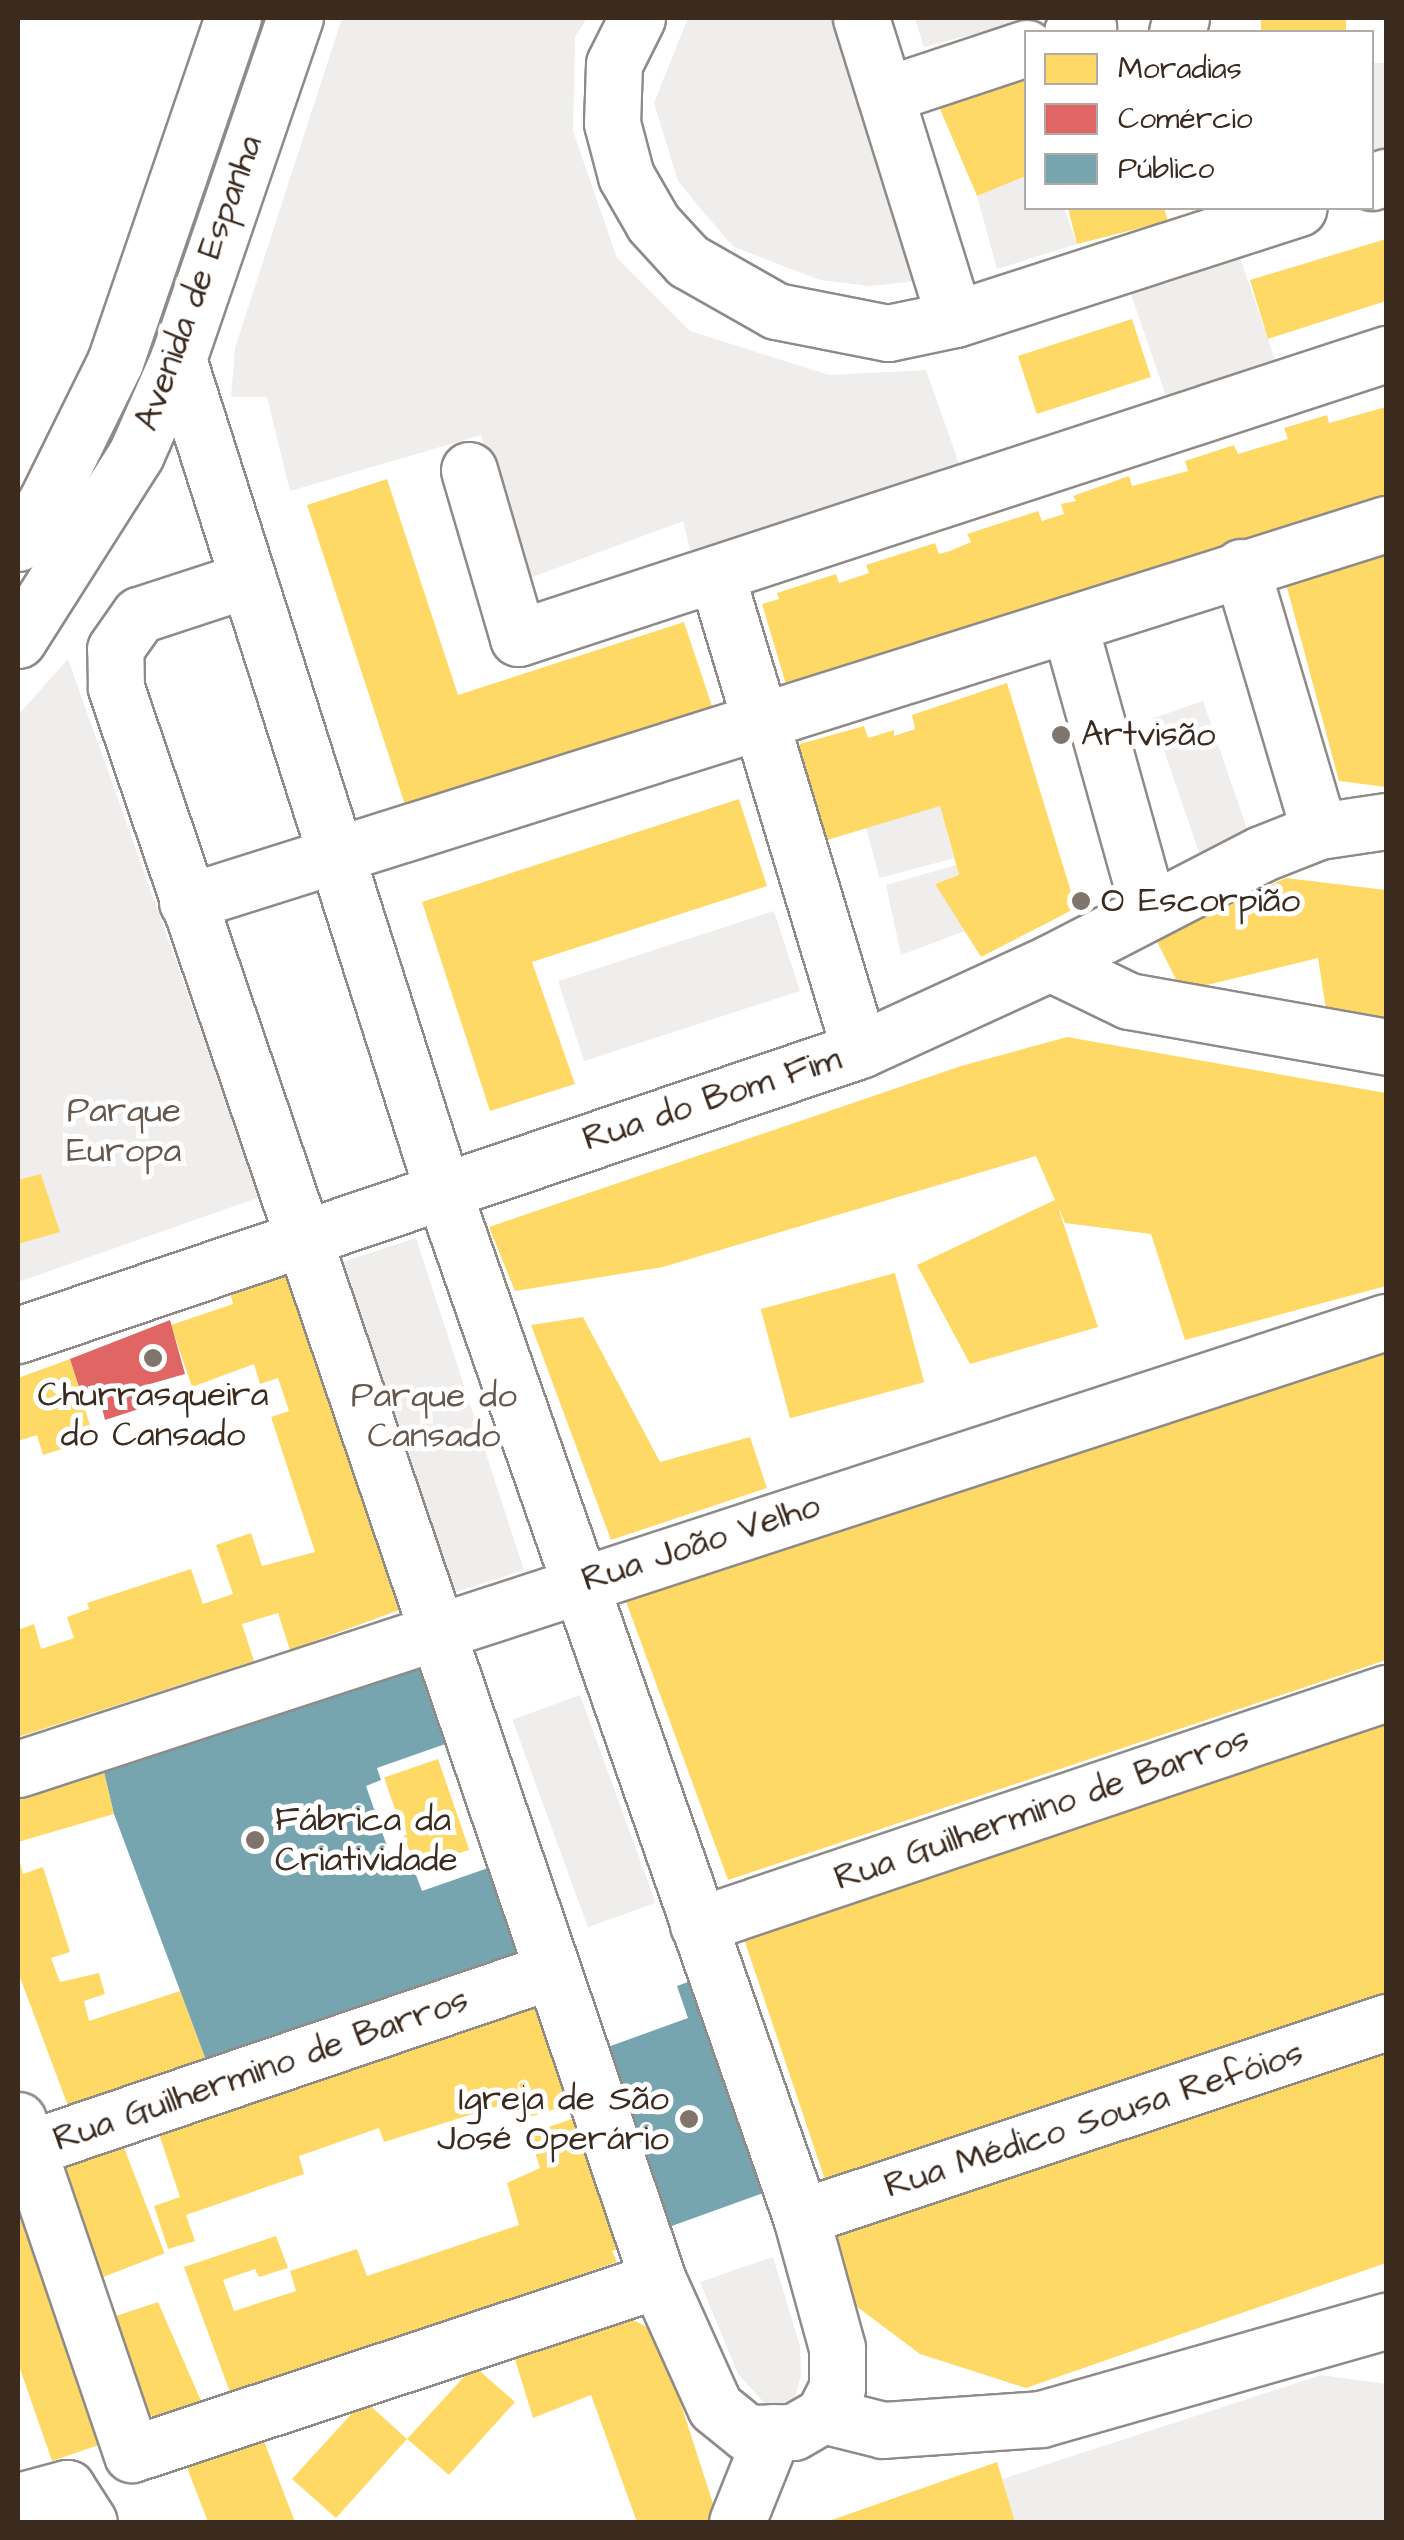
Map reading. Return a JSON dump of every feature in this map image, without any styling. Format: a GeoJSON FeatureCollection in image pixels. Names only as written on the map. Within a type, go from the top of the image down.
{"type":"FeatureCollection","features":[{"type":"Feature","properties":{"kind":"street","name":"Avenida de Espanha"},"geometry":{"type":"LineString","coordinates":[[18,543],[46,502],[114,362],[233,18]]}},
{"type":"Feature","properties":{"kind":"street","name":"Avenida de Espanha"},"geometry":{"type":"LineString","coordinates":[[18,640],[136,454],[178,360],[296,18]]}},
{"type":"Feature","properties":{"kind":"street"},"geometry":{"type":"LineString","coordinates":[[637,18],[614,64],[612,123],[626,176],[653,222],[688,261],[731,290],[824,324],[888,332],[954,319],[1195,225],[1287,210]]}},
{"type":"Feature","properties":{"kind":"street"},"geometry":{"type":"LineString","coordinates":[[861,18],[954,319]]}},
{"type":"Feature","properties":{"kind":"street"},"geometry":{"type":"LineString","coordinates":[[885,95],[1024,49]]}},
{"type":"Feature","properties":{"kind":"street"},"geometry":{"type":"LineString","coordinates":[[469,470],[518,638],[1386,354]]}},
{"type":"Feature","properties":{"kind":"street"},"geometry":{"type":"LineString","coordinates":[[178,360],[442,1188],[801,2217],[837,2348],[837,2388],[824,2414],[793,2432],[746,2433],[715,2407],[658,2280],[298,1237],[116,688],[114,648],[140,616],[246,580]]}},
{"type":"Feature","properties":{"kind":"street"},"geometry":{"type":"LineString","coordinates":[[187,902],[1386,524]]}},
{"type":"Feature","properties":{"kind":"street"},"geometry":{"type":"LineString","coordinates":[[1241,567],[1318,831]]}},
{"type":"Feature","properties":{"kind":"street"},"geometry":{"type":"LineString","coordinates":[[716,574],[860,1050]]}},
{"type":"Feature","properties":{"kind":"street"},"geometry":{"type":"LineString","coordinates":[[1069,624],[1148,907]]}},
{"type":"Feature","properties":{"kind":"street","name":"Rua do Bom Fim"},"geometry":{"type":"LineString","coordinates":[[18,1336],[442,1188],[860,1050],[1050,963],[1148,907],[1318,831],[1386,821]]}},
{"type":"Feature","properties":{"kind":"street"},"geometry":{"type":"LineString","coordinates":[[1050,963],[1129,1001],[1386,1047]]}},
{"type":"Feature","properties":{"kind":"street","name":"Rua João Velho"},"geometry":{"type":"LineString","coordinates":[[18,1768],[578,1582],[1386,1322]]}},
{"type":"Feature","properties":{"kind":"street","name":"Rua Guilhermino de Barros"},"geometry":{"type":"LineString","coordinates":[[698,1924],[1386,1693]]}},
{"type":"Feature","properties":{"kind":"street","name":"Rua Guilhermino de Barros"},"geometry":{"type":"LineString","coordinates":[[22,2134],[551,1971]]}},
{"type":"Feature","properties":{"kind":"street","name":"Rua Médico Sousa Refóios"},"geometry":{"type":"LineString","coordinates":[[801,2217],[1386,2022]]}},
{"type":"Feature","properties":{"kind":"street"},"geometry":{"type":"LineString","coordinates":[[22,2134],[132,2454],[658,2280]]}},
{"type":"Feature","properties":{"kind":"street"},"geometry":{"type":"LineString","coordinates":[[824,2414],[883,2430],[1041,2419],[1376,2330]]}},
{"type":"Feature","properties":{"kind":"street"},"geometry":{"type":"LineString","coordinates":[[737,2522],[773,2432]]}},
{"type":"Feature","properties":{"kind":"street"},"geometry":{"type":"LineString","coordinates":[[18,2501],[67,2488],[89,2522]]}},
{"type":"Feature","properties":{"kind":"green space"},"geometry":{"type":"Polygon","coordinates":[[[342,18],[587,18],[575,37],[573,131],[617,258],[690,331],[829,375],[926,370],[969,492],[693,561],[683,521],[530,578],[481,435],[290,491],[267,397],[231,397],[235,348],[342,18]]]}},
{"type":"Feature","properties":{"kind":"green space"},"geometry":{"type":"Polygon","coordinates":[[[688,18],[833,18],[917,281],[870,286],[820,280],[734,247],[704,213],[678,181],[654,103],[688,18]]]}},
{"type":"Feature","properties":{"kind":"green space"},"geometry":{"type":"Polygon","coordinates":[[[915,18],[1031,18],[1032,19],[924,47],[915,18]]]}},
{"type":"Feature","properties":{"kind":"green space"},"geometry":{"type":"Polygon","coordinates":[[[1374,63],[1386,63],[1386,151],[1374,151],[1374,63]]]}},
{"type":"Feature","properties":{"kind":"green space"},"geometry":{"type":"Polygon","coordinates":[[[1024,177],[1024,210],[1065,210],[1077,244],[997,269],[977,196],[1024,177]]]}},
{"type":"Feature","properties":{"kind":"green space"},"geometry":{"type":"Polygon","coordinates":[[[1237,249],[1278,367],[1169,405],[1128,286],[1237,249]]]}},
{"type":"Feature","properties":{"kind":"green space","name":"Parque Europa"},"geometry":{"type":"Polygon","coordinates":[[[68,659],[260,1197],[18,1282],[18,715],[68,659]]]}},
{"type":"Feature","properties":{"kind":"green space"},"geometry":{"type":"Polygon","coordinates":[[[1203,701],[1250,836],[1199,853],[1153,718],[1203,701]]]}},
{"type":"Feature","properties":{"kind":"green space"},"geometry":{"type":"Polygon","coordinates":[[[940,806],[954,858],[880,878],[866,826],[940,806]]]}},
{"type":"Feature","properties":{"kind":"green space"},"geometry":{"type":"Polygon","coordinates":[[[956,865],[959,875],[935,884],[965,931],[901,955],[886,885],[956,865]]]}},
{"type":"Feature","properties":{"kind":"green space"},"geometry":{"type":"Polygon","coordinates":[[[774,911],[800,991],[584,1061],[558,981],[774,911]]]}},
{"type":"Feature","properties":{"kind":"green space","name":"Parque do Cansado"},"geometry":{"type":"Polygon","coordinates":[[[416,1238],[524,1570],[451,1594],[343,1262],[416,1238]]]}},
{"type":"Feature","properties":{"kind":"green space"},"geometry":{"type":"Polygon","coordinates":[[[580,1695],[656,1903],[588,1927],[512,1720],[580,1695]]]}},
{"type":"Feature","properties":{"kind":"green space"},"geometry":{"type":"Polygon","coordinates":[[[773,2257],[800,2346],[801,2376],[795,2397],[785,2406],[767,2406],[738,2374],[700,2282],[773,2257]]]}},
{"type":"Feature","properties":{"kind":"green space"},"geometry":{"type":"Polygon","coordinates":[[[1321,2375],[1386,2384],[1386,2522],[1015,2522],[1002,2479],[1321,2375]]]}},
{"type":"Feature","properties":{"kind":"building: Moradias"},"geometry":{"type":"Polygon","coordinates":[[[1261,18],[1346,18],[1346,30],[1261,30],[1261,18]]]}},
{"type":"Feature","properties":{"kind":"building: Moradias"},"geometry":{"type":"Polygon","coordinates":[[[1024,75],[1024,177],[977,196],[940,109],[1024,75]]]}},
{"type":"Feature","properties":{"kind":"building: Moradias"},"geometry":{"type":"Polygon","coordinates":[[[1068,210],[1165,210],[1168,221],[1077,244],[1068,210]]]}},
{"type":"Feature","properties":{"kind":"building: Moradias"},"geometry":{"type":"Polygon","coordinates":[[[1386,239],[1386,301],[1268,339],[1250,280],[1386,239]]]}},
{"type":"Feature","properties":{"kind":"building: Moradias"},"geometry":{"type":"Polygon","coordinates":[[[1132,319],[1151,377],[1037,414],[1018,356],[1132,319]]]}},
{"type":"Feature","properties":{"kind":"building: Moradias"},"geometry":{"type":"Polygon","coordinates":[[[1386,407],[1386,495],[1320,523],[1318,515],[1221,556],[1218,548],[1134,582],[939,635],[942,646],[787,688],[762,604],[779,599],[777,593],[836,574],[839,583],[869,573],[866,565],[935,543],[939,554],[950,551],[971,542],[967,534],[1038,511],[1042,521],[1064,514],[1061,504],[1076,501],[1073,496],[1129,476],[1132,486],[1188,471],[1185,461],[1234,445],[1238,454],[1288,439],[1284,428],[1327,415],[1329,423],[1386,407]]]}},
{"type":"Feature","properties":{"kind":"building: Moradias"},"geometry":{"type":"Polygon","coordinates":[[[387,479],[458,695],[684,622],[712,706],[405,805],[307,505],[387,479]]]}},
{"type":"Feature","properties":{"kind":"building: Moradias"},"geometry":{"type":"Polygon","coordinates":[[[1386,550],[1386,787],[1339,781],[1285,580],[1386,550]]]}},
{"type":"Feature","properties":{"kind":"building: Moradias"},"geometry":{"type":"Polygon","coordinates":[[[1007,683],[1076,908],[981,957],[935,884],[959,875],[940,806],[817,843],[789,747],[864,726],[868,738],[894,730],[894,736],[915,729],[912,715],[1007,683]]]}},
{"type":"Feature","properties":{"kind":"building: Moradias"},"geometry":{"type":"Polygon","coordinates":[[[739,799],[767,886],[532,962],[575,1084],[490,1111],[422,902],[739,799]]]}},
{"type":"Feature","properties":{"kind":"building: Moradias"},"geometry":{"type":"Polygon","coordinates":[[[1286,878],[1386,890],[1386,1033],[1327,1016],[1318,958],[1182,991],[1155,938],[1286,878]]]}},
{"type":"Feature","properties":{"kind":"building: Moradias"},"geometry":{"type":"Polygon","coordinates":[[[1067,1037],[1386,1093],[1386,1286],[1185,1340],[1151,1234],[1065,1223],[1057,1204],[1098,1327],[970,1364],[917,1265],[1055,1200],[1036,1156],[663,1267],[515,1291],[489,1227],[961,1066],[1067,1037]]]}},
{"type":"Feature","properties":{"kind":"building: Moradias"},"geometry":{"type":"Polygon","coordinates":[[[41,1174],[60,1232],[18,1244],[18,1180],[41,1174]]]}},
{"type":"Feature","properties":{"kind":"building: Moradias"},"geometry":{"type":"Polygon","coordinates":[[[292,1268],[402,1609],[290,1650],[278,1613],[242,1624],[254,1661],[18,1737],[18,1630],[34,1624],[41,1649],[74,1638],[67,1617],[89,1609],[87,1603],[191,1569],[203,1604],[233,1594],[216,1545],[251,1533],[262,1566],[315,1552],[271,1417],[289,1411],[278,1378],[260,1384],[254,1364],[192,1387],[171,1325],[233,1304],[229,1289],[292,1268]]]}},
{"type":"Feature","properties":{"kind":"building: Moradias"},"geometry":{"type":"Polygon","coordinates":[[[895,1273],[924,1382],[790,1418],[761,1309],[895,1273]]]}},
{"type":"Feature","properties":{"kind":"building: Moradias"},"geometry":{"type":"Polygon","coordinates":[[[583,1317],[660,1462],[750,1437],[767,1488],[611,1540],[531,1325],[583,1317]]]}},
{"type":"Feature","properties":{"kind":"building: Moradias"},"geometry":{"type":"Polygon","coordinates":[[[1386,1347],[1386,1660],[728,1880],[624,1596],[1386,1347]]]}},
{"type":"Feature","properties":{"kind":"building: Moradias"},"geometry":{"type":"Polygon","coordinates":[[[70,1359],[94,1439],[43,1455],[37,1435],[18,1441],[18,1378],[70,1359]]]}},
{"type":"Feature","properties":{"kind":"building: Moradias"},"geometry":{"type":"Polygon","coordinates":[[[1386,1725],[1386,1996],[827,2186],[744,1939],[1386,1725]]]}},
{"type":"Feature","properties":{"kind":"building: Moradias"},"geometry":{"type":"Polygon","coordinates":[[[101,1759],[114,1814],[18,1842],[18,1786],[101,1759]]]}},
{"type":"Feature","properties":{"kind":"building: Moradias"},"geometry":{"type":"Polygon","coordinates":[[[438,1759],[469,1850],[415,1868],[384,1778],[438,1759]]]}},
{"type":"Feature","properties":{"kind":"building: Moradias"},"geometry":{"type":"Polygon","coordinates":[[[19,1859],[23,1874],[43,1867],[70,1952],[51,1958],[60,1982],[99,1973],[105,1994],[84,2001],[89,2021],[180,1991],[206,2060],[68,2106],[18,1972],[19,1859]]]}},
{"type":"Feature","properties":{"kind":"building: Moradias"},"geometry":{"type":"Polygon","coordinates":[[[535,1991],[582,2101],[519,2120],[514,2101],[384,2142],[379,2128],[299,2156],[304,2174],[186,2215],[195,2241],[168,2249],[154,2206],[180,2197],[159,2134],[234,2108],[231,2097],[307,2074],[314,2083],[360,2067],[354,2048],[535,1991]]]}},
{"type":"Feature","properties":{"kind":"building: Moradias"},"geometry":{"type":"Polygon","coordinates":[[[1386,2042],[1386,2263],[1026,2388],[920,2354],[848,2300],[831,2227],[1386,2042]]]}},
{"type":"Feature","properties":{"kind":"building: Moradias"},"geometry":{"type":"Polygon","coordinates":[[[586,2114],[626,2247],[612,2251],[617,2262],[231,2395],[184,2267],[276,2236],[288,2268],[259,2277],[255,2269],[223,2280],[234,2311],[296,2291],[290,2271],[357,2249],[367,2276],[519,2225],[507,2183],[540,2168],[529,2134],[586,2114]]]}},
{"type":"Feature","properties":{"kind":"building: Moradias"},"geometry":{"type":"Polygon","coordinates":[[[123,2145],[165,2253],[93,2281],[51,2173],[123,2145]]]}},
{"type":"Feature","properties":{"kind":"building: Moradias"},"geometry":{"type":"Polygon","coordinates":[[[18,2198],[102,2444],[52,2461],[18,2363],[18,2198]]]}},
{"type":"Feature","properties":{"kind":"building: Moradias"},"geometry":{"type":"Polygon","coordinates":[[[158,2302],[202,2403],[158,2418],[136,2410],[104,2320],[158,2302]]]}},
{"type":"Feature","properties":{"kind":"building: Moradias"},"geometry":{"type":"Polygon","coordinates":[[[624,2315],[658,2333],[719,2522],[637,2522],[591,2395],[533,2418],[514,2356],[624,2315]]]}},
{"type":"Feature","properties":{"kind":"building: Moradias"},"geometry":{"type":"Polygon","coordinates":[[[474,2366],[515,2402],[449,2475],[407,2439],[474,2366]]]}},
{"type":"Feature","properties":{"kind":"building: Moradias"},"geometry":{"type":"Polygon","coordinates":[[[364,2400],[407,2439],[336,2518],[292,2479],[364,2400]]]}},
{"type":"Feature","properties":{"kind":"building: Moradias"},"geometry":{"type":"Polygon","coordinates":[[[262,2436],[295,2522],[208,2522],[186,2465],[262,2436]]]}},
{"type":"Feature","properties":{"kind":"building: Moradias"},"geometry":{"type":"Polygon","coordinates":[[[997,2462],[1015,2522],[826,2522],[997,2462]]]}},
{"type":"Feature","properties":{"kind":"building: Comércio"},"geometry":{"type":"Polygon","coordinates":[[[170,1320],[185,1374],[136,1388],[145,1407],[105,1420],[98,1392],[82,1397],[70,1359],[170,1320]]]}},
{"type":"Feature","properties":{"kind":"building: Público","name":"Fábrica da Criatividade"},"geometry":{"type":"Polygon","coordinates":[[[422,1657],[451,1742],[377,1768],[381,1780],[366,1786],[396,1872],[413,1867],[422,1891],[491,1867],[520,1952],[206,2060],[114,1814],[101,1759],[422,1657]]]}},
{"type":"Feature","properties":{"kind":"building: Público","name":"Igreja de São José Operário"},"geometry":{"type":"Polygon","coordinates":[[[696,1979],[772,2190],[669,2227],[605,2048],[688,2018],[677,1986],[696,1979]]]}},
{"type":"Feature","properties":{"kind":"place","name":"Artvisão"},"geometry":{"type":"Point","coordinates":[1061,735]}},
{"type":"Feature","properties":{"kind":"place","name":"O Escorpião"},"geometry":{"type":"Point","coordinates":[1081,901]}},
{"type":"Feature","properties":{"kind":"place","name":"Churrasqueira do Cansado"},"geometry":{"type":"Point","coordinates":[153,1358]}},
{"type":"Feature","properties":{"kind":"place","name":"Fábrica da Criatividade"},"geometry":{"type":"Point","coordinates":[255,1840]}},
{"type":"Feature","properties":{"kind":"place","name":"Igreja de São José Operário"},"geometry":{"type":"Point","coordinates":[689,2119]}}]}
